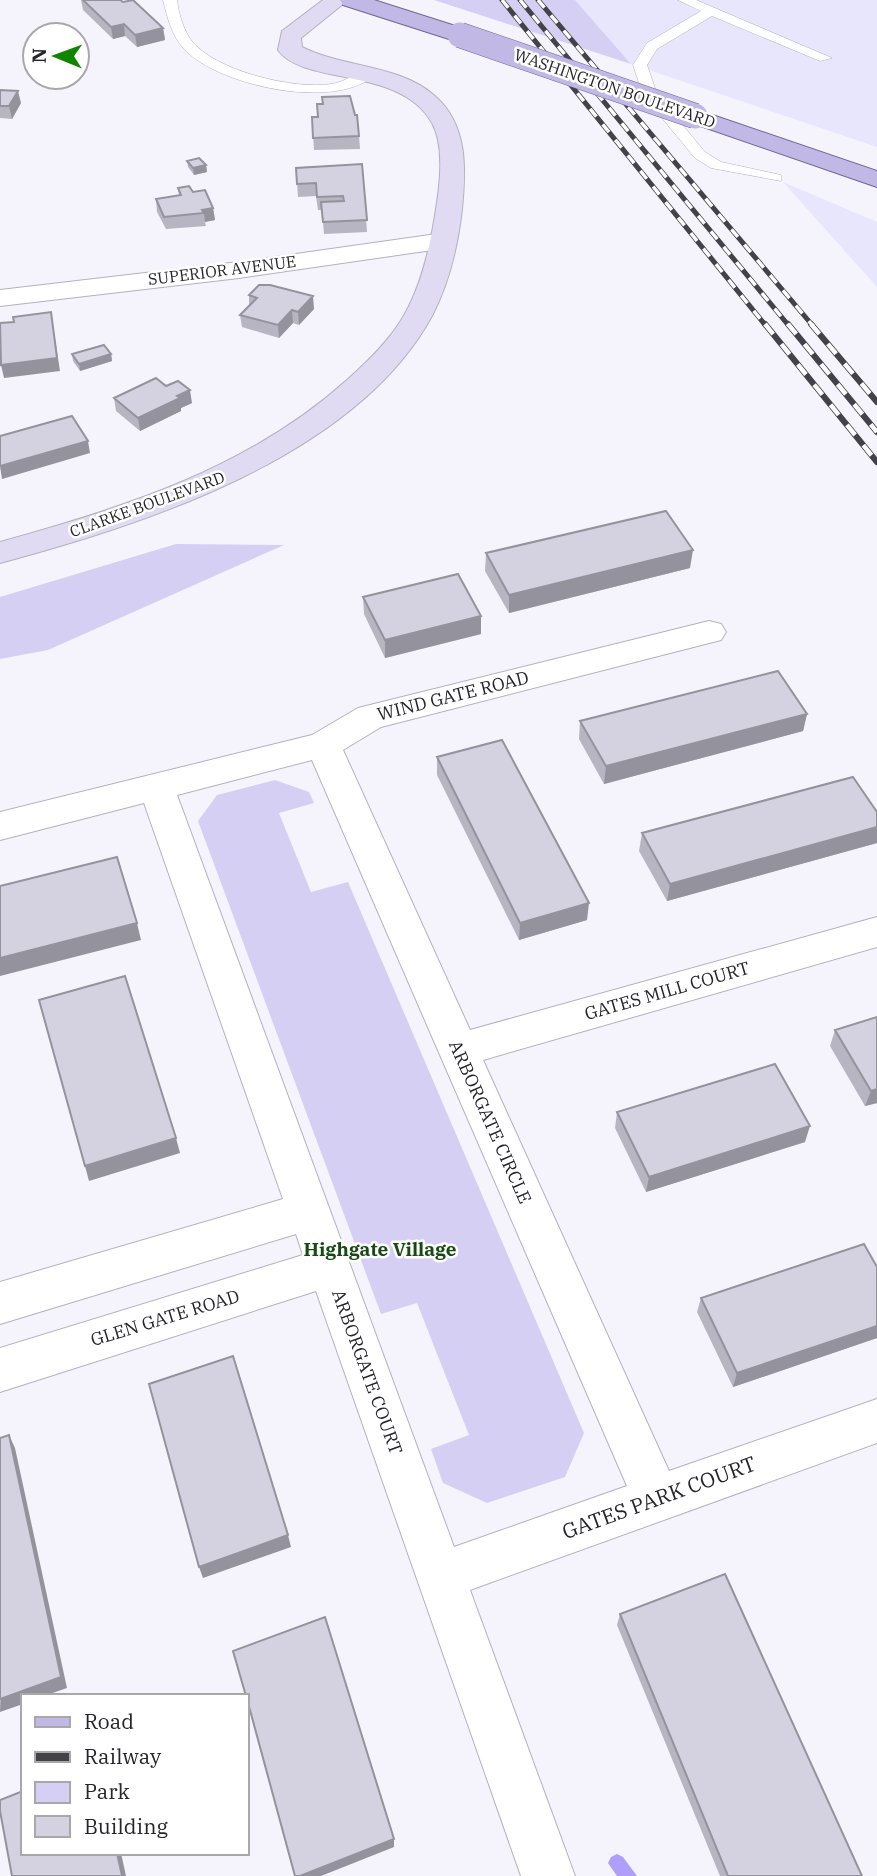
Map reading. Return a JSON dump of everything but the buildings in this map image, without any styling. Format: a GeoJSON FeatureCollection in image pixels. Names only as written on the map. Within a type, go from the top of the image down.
{"type":"FeatureCollection","features":[{"type":"Feature","properties":{"kind":"main road","name":"WASHINGTON BOULEVARD"},"geometry":{"type":"LineString","coordinates":[[351,0],[877,179]]}},
{"type":"Feature","properties":{"kind":"street","name":"CLARKE BOULEVARD"},"geometry":{"type":"LineString","coordinates":[[0,553],[63,536],[203,485],[227,475],[298,435],[352,394],[388,356],[419,314],[444,241],[450,201],[450,153],[443,120],[418,94],[371,72],[307,59],[290,50],[290,36],[337,0]]}},
{"type":"Feature","properties":{"kind":"street","name":"SUPERIOR AVENUE"},"geometry":{"type":"LineString","coordinates":[[0,298],[239,270],[444,241]]}},
{"type":"Feature","properties":{"kind":"street","name":"WIND GATE ROAD"},"geometry":{"type":"LineString","coordinates":[[0,826],[323,745],[370,717],[709,632]]}},
{"type":"Feature","properties":{"kind":"street","name":"ARBORGATE CIRCLE"},"geometry":{"type":"LineString","coordinates":[[323,745],[657,1499]]}},
{"type":"Feature","properties":{"kind":"street","name":"ARBORGATE COURT"},"geometry":{"type":"LineString","coordinates":[[158,788],[548,1876]]}},
{"type":"Feature","properties":{"kind":"street","name":"GATES MILL COURT"},"geometry":{"type":"LineString","coordinates":[[458,1050],[877,932]]}},
{"type":"Feature","properties":{"kind":"street"},"geometry":{"type":"LineString","coordinates":[[0,1303],[309,1211]]}},
{"type":"Feature","properties":{"kind":"street","name":"GLEN GATE ROAD"},"geometry":{"type":"LineString","coordinates":[[0,1370],[329,1267]]}},
{"type":"Feature","properties":{"kind":"street","name":"GATES PARK COURT"},"geometry":{"type":"LineString","coordinates":[[441,1576],[877,1421]]}},
{"type":"Feature","properties":{"kind":"lane"},"geometry":{"type":"LineString","coordinates":[[170,0],[173,16],[189,47],[205,59],[232,71],[271,83],[324,89],[353,83],[371,72]]}},
{"type":"Feature","properties":{"kind":"lane"},"geometry":{"type":"LineString","coordinates":[[685,0],[825,58]]}},
{"type":"Feature","properties":{"kind":"lane"},"geometry":{"type":"LineString","coordinates":[[711,11],[652,46],[640,65],[650,95],[700,155],[716,165],[776,178]]}},
{"type":"Feature","properties":{"kind":"shaded area"},"geometry":{"type":"Polygon","coordinates":[[[575,0],[877,0],[877,147],[631,64],[575,0]]]}},
{"type":"Feature","properties":{"kind":"shaded area"},"geometry":{"type":"Polygon","coordinates":[[[783,182],[877,222],[877,287],[783,182]]]}},
{"type":"Feature","properties":{"kind":"green space"},"geometry":{"type":"Polygon","coordinates":[[[434,0],[575,0],[631,64],[434,0]]]}},
{"type":"Feature","properties":{"kind":"green space"},"geometry":{"type":"Polygon","coordinates":[[[176,544],[284,545],[48,650],[0,659],[0,597],[176,544]]]}},
{"type":"Feature","properties":{"kind":"green space"},"geometry":{"type":"Polygon","coordinates":[[[275,780],[309,792],[314,803],[279,813],[311,892],[348,882],[584,1433],[565,1477],[487,1503],[443,1483],[431,1449],[469,1435],[417,1303],[381,1314],[198,821],[217,795],[275,780]]]}},
{"type":"Feature","properties":{"kind":"waterway"},"geometry":{"type":"LineString","coordinates":[[617,1863],[628,1876]]}},
{"type":"Feature","properties":{"kind":"railway"},"geometry":{"type":"LineString","coordinates":[[502,0],[766,326]]}},
{"type":"Feature","properties":{"kind":"railway"},"geometry":{"type":"LineString","coordinates":[[520,0],[789,326]]}},
{"type":"Feature","properties":{"kind":"railway"},"geometry":{"type":"LineString","coordinates":[[538,0],[813,326]]}},
{"type":"Feature","properties":{"kind":"railway"},"geometry":{"type":"LineString","coordinates":[[765,324],[877,462]]}},
{"type":"Feature","properties":{"kind":"railway"},"geometry":{"type":"LineString","coordinates":[[788,324],[877,432]]}},
{"type":"Feature","properties":{"kind":"railway"},"geometry":{"type":"LineString","coordinates":[[811,324],[877,402]]}},
{"type":"Feature","properties":{"kind":"district","name":"Highgate Village"},"geometry":{"type":"Point","coordinates":[380,1249]}}]}
